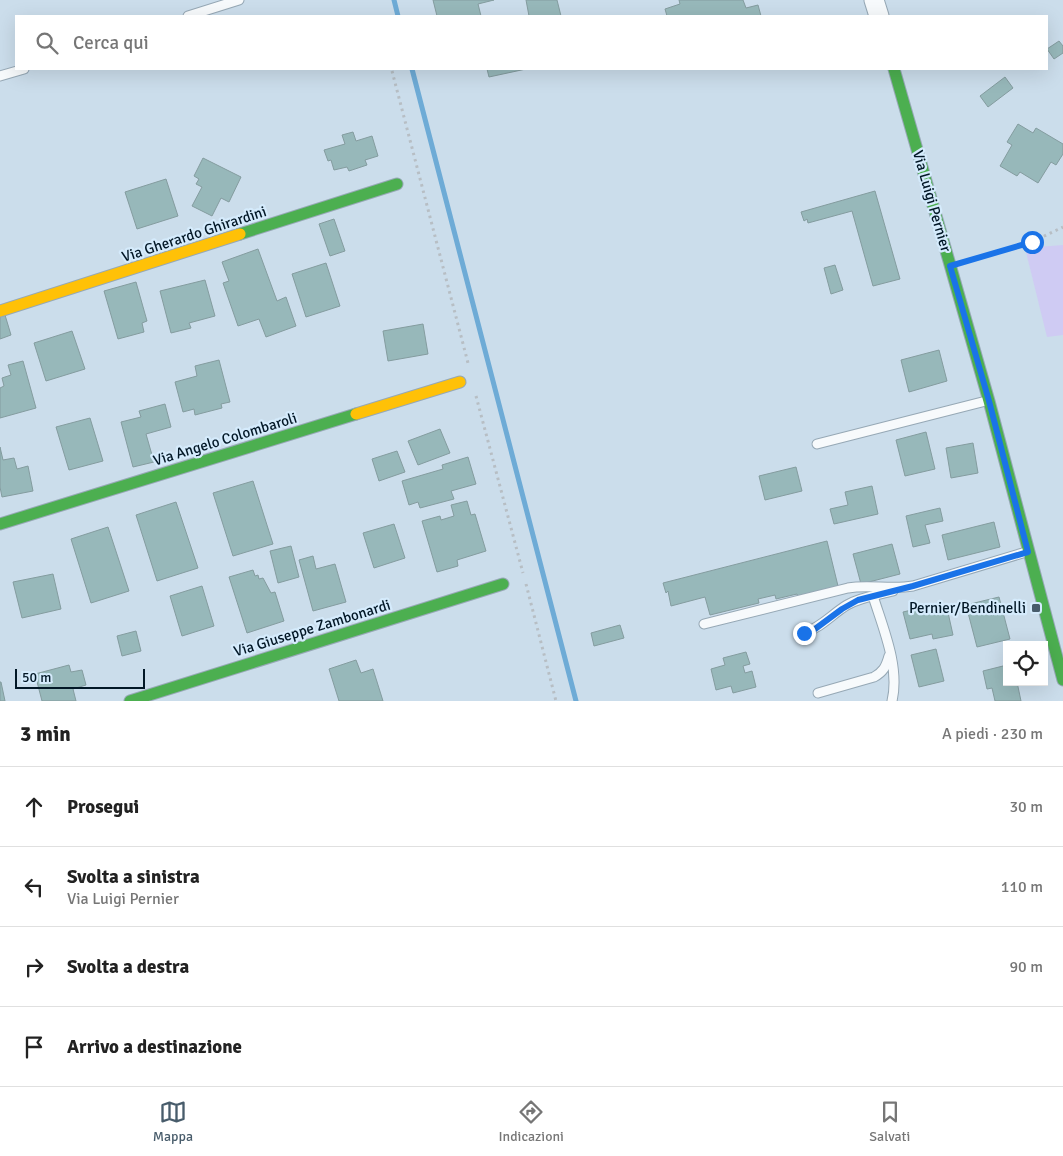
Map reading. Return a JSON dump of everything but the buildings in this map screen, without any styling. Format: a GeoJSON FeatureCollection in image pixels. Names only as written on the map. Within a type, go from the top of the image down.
{"type":"FeatureCollection","features":[{"type":"Feature","properties":{"kind":"street"},"geometry":{"type":"LineString","coordinates":[[874,0],[879,15]]}},
{"type":"Feature","properties":{"kind":"street","name":"Via Luigi Pernier"},"geometry":{"type":"LineString","coordinates":[[894,70],[989,401],[1063,680]]}},
{"type":"Feature","properties":{"kind":"street","name":"Via Gherardo Ghirardini"},"geometry":{"type":"LineString","coordinates":[[0,311],[397,184]]}},
{"type":"Feature","properties":{"kind":"street","name":"Via Angelo Colombaroli"},"geometry":{"type":"LineString","coordinates":[[0,524],[460,382]]}},
{"type":"Feature","properties":{"kind":"street","name":"Via Giuseppe Zambonardi"},"geometry":{"type":"LineString","coordinates":[[130,701],[503,584]]}},
{"type":"Feature","properties":{"kind":"lane"},"geometry":{"type":"LineString","coordinates":[[191,15],[239,0]]}},
{"type":"Feature","properties":{"kind":"lane"},"geometry":{"type":"LineString","coordinates":[[0,76],[21,70]]}},
{"type":"Feature","properties":{"kind":"lane"},"geometry":{"type":"LineString","coordinates":[[818,444],[989,401]]}},
{"type":"Feature","properties":{"kind":"lane"},"geometry":{"type":"LineString","coordinates":[[804,633],[815,629],[849,604],[1028,552]]}},
{"type":"Feature","properties":{"kind":"lane"},"geometry":{"type":"LineString","coordinates":[[704,624],[858,586],[903,588],[913,586]]}},
{"type":"Feature","properties":{"kind":"lane"},"geometry":{"type":"LineString","coordinates":[[873,596],[890,654],[894,692],[892,701]]}},
{"type":"Feature","properties":{"kind":"lane"},"geometry":{"type":"LineString","coordinates":[[818,693],[882,673],[890,654]]}},
{"type":"Feature","properties":{"kind":"path"},"geometry":{"type":"LineString","coordinates":[[950,266],[1032,242],[1063,227]]}},
{"type":"Feature","properties":{"kind":"shaded area"},"geometry":{"type":"Polygon","coordinates":[[[1063,245],[1063,335],[1047,337],[1025,248],[1063,245]]]}},
{"type":"Feature","properties":{"kind":"waterway"},"geometry":{"type":"LineString","coordinates":[[394,0],[398,15]]}},
{"type":"Feature","properties":{"kind":"waterway"},"geometry":{"type":"LineString","coordinates":[[412,70],[576,701]]}},
{"type":"Feature","properties":{"kind":"traffic: fast"},"geometry":{"type":"LineString","coordinates":[[894,70],[989,401],[1063,680]]}},
{"type":"Feature","properties":{"kind":"traffic: fast"},"geometry":{"type":"LineString","coordinates":[[240,234],[397,184]]}},
{"type":"Feature","properties":{"kind":"traffic: fast"},"geometry":{"type":"LineString","coordinates":[[0,524],[356,414]]}},
{"type":"Feature","properties":{"kind":"traffic: fast"},"geometry":{"type":"LineString","coordinates":[[130,701],[503,584]]}},
{"type":"Feature","properties":{"kind":"traffic: slow"},"geometry":{"type":"LineString","coordinates":[[0,311],[240,234]]}},
{"type":"Feature","properties":{"kind":"traffic: slow"},"geometry":{"type":"LineString","coordinates":[[356,414],[460,382]]}},
{"type":"Feature","properties":{"kind":"place","name":"Pernier/Bendinelli"},"geometry":{"type":"Point","coordinates":[1036,608]}},
{"type":"Feature","properties":{"kind":"route"},"geometry":{"type":"LineString","coordinates":[[804,633],[815,629],[834,614],[858,600],[1028,552],[989,401],[950,266],[1032,242]]}}]}
